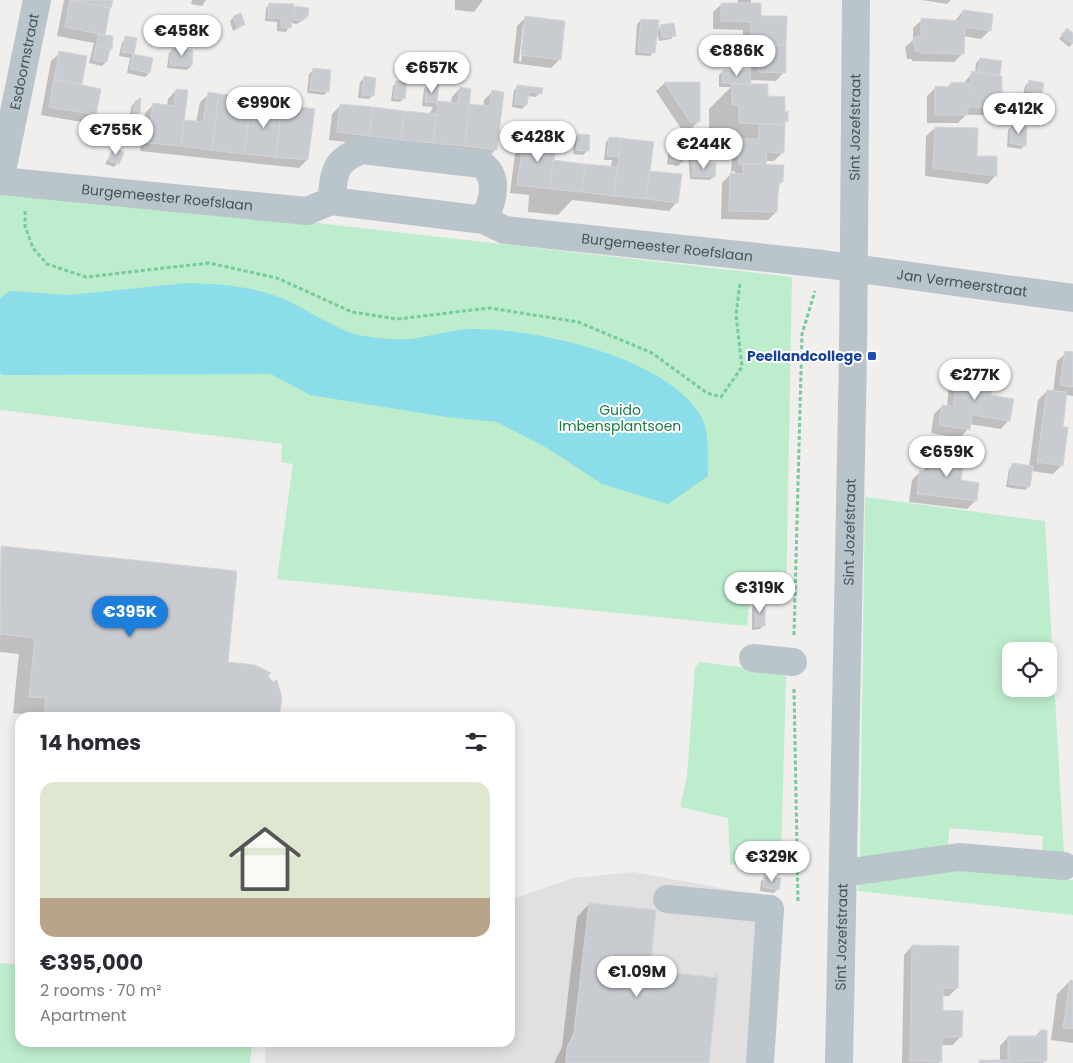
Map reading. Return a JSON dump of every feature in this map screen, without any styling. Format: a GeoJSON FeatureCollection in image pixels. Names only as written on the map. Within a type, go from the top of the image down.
{"type":"FeatureCollection","features":[{"type":"Feature","properties":{"kind":"street","name":"Esdoornstraat"},"geometry":{"type":"LineString","coordinates":[[8,182],[38,0]]}},
{"type":"Feature","properties":{"kind":"street","name":"Sint Jozefstraat"},"geometry":{"type":"LineString","coordinates":[[839,1063],[853,355],[852,268],[856,0]]}},
{"type":"Feature","properties":{"kind":"street"},"geometry":{"type":"LineString","coordinates":[[331,201],[336,166],[348,155],[362,150],[481,164],[490,170],[494,182],[490,208],[484,220]]}},
{"type":"Feature","properties":{"kind":"street","name":"Burgemeester Roefslaan"},"geometry":{"type":"LineString","coordinates":[[8,182],[307,210],[331,201],[484,220],[505,230],[852,268]]}},
{"type":"Feature","properties":{"kind":"street","name":"Jan Vermeerstraat"},"geometry":{"type":"LineString","coordinates":[[852,268],[1073,298]]}},
{"type":"Feature","properties":{"kind":"street"},"geometry":{"type":"LineString","coordinates":[[753,658],[793,662]]}},
{"type":"Feature","properties":{"kind":"street"},"geometry":{"type":"LineString","coordinates":[[843,873],[959,857],[1064,866]]}},
{"type":"Feature","properties":{"kind":"street"},"geometry":{"type":"LineString","coordinates":[[667,899],[770,909],[760,1063]]}},
{"type":"Feature","properties":{"kind":"path"},"geometry":{"type":"LineString","coordinates":[[8,182],[32,248],[47,264],[86,277],[209,262],[277,278],[352,312],[397,319],[490,308],[578,322],[652,353],[707,393],[721,397],[742,367],[736,315],[744,256]]}},
{"type":"Feature","properties":{"kind":"path"},"geometry":{"type":"LineString","coordinates":[[798,904],[793,662],[802,334],[823,264]]}},
{"type":"Feature","properties":{"kind":"shaded area"},"geometry":{"type":"Polygon","coordinates":[[[634,872],[780,899],[767,1063],[265,1063],[266,1047],[515,1047],[515,898],[573,878],[634,872]]]}},
{"type":"Feature","properties":{"kind":"green space","name":"Guido Imbensplantsoen"},"geometry":{"type":"Polygon","coordinates":[[[0,187],[792,277],[786,602],[750,598],[747,626],[277,579],[293,464],[281,462],[282,444],[0,410],[0,187]]]}},
{"type":"Feature","properties":{"kind":"green space"},"geometry":{"type":"Polygon","coordinates":[[[865,497],[1045,521],[1052,642],[1002,642],[1002,697],[1055,697],[1064,855],[1042,854],[1043,836],[950,828],[947,849],[860,857],[865,497]]]}},
{"type":"Feature","properties":{"kind":"green space"},"geometry":{"type":"Polygon","coordinates":[[[700,662],[779,672],[786,677],[781,859],[730,865],[728,818],[680,807],[687,776],[695,667],[700,662]]]}},
{"type":"Feature","properties":{"kind":"green space"},"geometry":{"type":"Polygon","coordinates":[[[955,865],[1073,880],[1073,915],[858,891],[859,879],[955,865]]]}},
{"type":"Feature","properties":{"kind":"green space"},"geometry":{"type":"Polygon","coordinates":[[[0,963],[15,964],[15,1047],[252,1047],[250,1063],[0,1063],[0,963]]]}},
{"type":"Feature","properties":{"kind":"water"},"geometry":{"type":"Polygon","coordinates":[[[187,283],[236,286],[260,291],[284,299],[351,333],[365,336],[411,339],[471,329],[498,330],[563,341],[597,350],[630,362],[660,377],[684,395],[701,416],[706,430],[708,446],[708,476],[668,504],[602,484],[547,448],[497,422],[446,417],[310,395],[271,374],[3,375],[0,373],[0,298],[10,291],[69,295],[187,283]]]}},
{"type":"Feature","properties":{"kind":"building"},"geometry":{"type":"Polygon","coordinates":[[[70,0],[110,8],[105,35],[65,27],[70,0]]]}},
{"type":"Feature","properties":{"kind":"building"},"geometry":{"type":"Polygon","coordinates":[[[70,0],[113,0],[111,8],[70,0]]]}},
{"type":"Feature","properties":{"kind":"building"},"geometry":{"type":"Polygon","coordinates":[[[269,3],[294,4],[291,28],[281,28],[281,18],[268,18],[269,3]]]}},
{"type":"Feature","properties":{"kind":"building"},"geometry":{"type":"Polygon","coordinates":[[[721,3],[761,3],[761,16],[787,16],[786,45],[750,43],[751,22],[721,21],[721,3]]]}},
{"type":"Feature","properties":{"kind":"building"},"geometry":{"type":"Polygon","coordinates":[[[295,6],[309,8],[308,16],[302,21],[294,20],[295,6]]]}},
{"type":"Feature","properties":{"kind":"building"},"geometry":{"type":"Polygon","coordinates":[[[963,10],[993,14],[991,31],[965,27],[964,54],[920,53],[920,51],[915,51],[913,38],[921,35],[921,18],[961,21],[963,10]]]}},
{"type":"Feature","properties":{"kind":"building"},"geometry":{"type":"Polygon","coordinates":[[[241,13],[245,25],[237,28],[233,16],[241,13]]]}},
{"type":"Feature","properties":{"kind":"building"},"geometry":{"type":"Polygon","coordinates":[[[525,16],[565,21],[561,60],[521,55],[525,16]]]}},
{"type":"Feature","properties":{"kind":"building"},"geometry":{"type":"Polygon","coordinates":[[[641,19],[659,20],[655,53],[638,52],[641,19]]]}},
{"type":"Feature","properties":{"kind":"building"},"geometry":{"type":"Polygon","coordinates":[[[674,23],[676,36],[662,38],[660,25],[674,23]]]}},
{"type":"Feature","properties":{"kind":"building"},"geometry":{"type":"Polygon","coordinates":[[[1067,28],[1073,33],[1073,44],[1061,35],[1067,28]]]}},
{"type":"Feature","properties":{"kind":"building"},"geometry":{"type":"Polygon","coordinates":[[[98,34],[113,36],[112,49],[97,46],[98,34]]]}},
{"type":"Feature","properties":{"kind":"building"},"geometry":{"type":"Polygon","coordinates":[[[125,36],[137,38],[134,54],[122,52],[125,36]]]}},
{"type":"Feature","properties":{"kind":"building"},"geometry":{"type":"Polygon","coordinates":[[[759,44],[786,45],[786,73],[758,72],[759,44]]]}},
{"type":"Feature","properties":{"kind":"building"},"geometry":{"type":"Polygon","coordinates":[[[96,46],[110,49],[107,62],[93,60],[96,46]]]}},
{"type":"Feature","properties":{"kind":"building"},"geometry":{"type":"Polygon","coordinates":[[[172,48],[193,50],[192,66],[170,65],[172,48]]]}},
{"type":"Feature","properties":{"kind":"building"},"geometry":{"type":"Polygon","coordinates":[[[59,51],[87,56],[82,84],[54,79],[59,51]]]}},
{"type":"Feature","properties":{"kind":"building"},"geometry":{"type":"Polygon","coordinates":[[[133,54],[153,58],[150,73],[130,69],[133,54]]]}},
{"type":"Feature","properties":{"kind":"building"},"geometry":{"type":"Polygon","coordinates":[[[980,58],[1002,61],[1000,75],[978,72],[980,58]]]}},
{"type":"Feature","properties":{"kind":"building"},"geometry":{"type":"Polygon","coordinates":[[[313,68],[331,70],[329,92],[310,90],[313,68]]]}},
{"type":"Feature","properties":{"kind":"building"},"geometry":{"type":"Polygon","coordinates":[[[723,70],[750,70],[751,84],[722,83],[723,70]]]}},
{"type":"Feature","properties":{"kind":"building"},"geometry":{"type":"Polygon","coordinates":[[[971,71],[1002,76],[1002,107],[968,107],[968,115],[935,115],[935,86],[951,87],[951,82],[969,83],[969,91],[971,91],[971,71]]]}},
{"type":"Feature","properties":{"kind":"building"},"geometry":{"type":"Polygon","coordinates":[[[364,76],[376,78],[374,96],[362,95],[364,76]]]}},
{"type":"Feature","properties":{"kind":"building"},"geometry":{"type":"Polygon","coordinates":[[[54,79],[101,89],[96,115],[49,107],[54,79]]]}},
{"type":"Feature","properties":{"kind":"building"},"geometry":{"type":"Polygon","coordinates":[[[1029,80],[1044,83],[1042,94],[1027,91],[1029,80]]]}},
{"type":"Feature","properties":{"kind":"building"},"geometry":{"type":"Polygon","coordinates":[[[396,81],[407,82],[405,99],[394,98],[396,81]]]}},
{"type":"Feature","properties":{"kind":"building"},"geometry":{"type":"Polygon","coordinates":[[[664,82],[700,82],[700,122],[690,122],[664,82]]]}},
{"type":"Feature","properties":{"kind":"building"},"geometry":{"type":"Polygon","coordinates":[[[427,84],[439,85],[437,103],[425,102],[427,84]]]}},
{"type":"Feature","properties":{"kind":"building"},"geometry":{"type":"Polygon","coordinates":[[[732,84],[768,84],[768,96],[785,97],[785,112],[788,111],[788,121],[785,121],[785,125],[739,123],[739,105],[732,105],[732,84]]]}},
{"type":"Feature","properties":{"kind":"building"},"geometry":{"type":"Polygon","coordinates":[[[517,85],[543,88],[542,94],[529,92],[527,105],[515,104],[517,85]]]}},
{"type":"Feature","properties":{"kind":"building"},"geometry":{"type":"Polygon","coordinates":[[[460,87],[471,89],[465,146],[433,143],[438,101],[458,103],[460,87]]]}},
{"type":"Feature","properties":{"kind":"building"},"geometry":{"type":"Polygon","coordinates":[[[176,89],[188,90],[181,146],[148,143],[153,103],[174,106],[176,89]]]}},
{"type":"Feature","properties":{"kind":"building"},"geometry":{"type":"Polygon","coordinates":[[[492,90],[504,92],[497,150],[465,146],[469,104],[490,106],[492,90]]]}},
{"type":"Feature","properties":{"kind":"building"},"geometry":{"type":"Polygon","coordinates":[[[208,92],[219,94],[212,150],[181,146],[184,120],[203,122],[208,92]]]}},
{"type":"Feature","properties":{"kind":"building"},"geometry":{"type":"Polygon","coordinates":[[[219,94],[252,97],[244,154],[212,150],[219,94]]]}},
{"type":"Feature","properties":{"kind":"building"},"geometry":{"type":"Polygon","coordinates":[[[141,98],[139,124],[132,123],[135,101],[141,98]]]}},
{"type":"Feature","properties":{"kind":"building"},"geometry":{"type":"Polygon","coordinates":[[[272,99],[284,100],[276,157],[244,154],[252,102],[271,105],[272,99]]]}},
{"type":"Feature","properties":{"kind":"building"},"geometry":{"type":"Polygon","coordinates":[[[340,104],[373,107],[369,136],[337,132],[340,104]]]}},
{"type":"Feature","properties":{"kind":"building"},"geometry":{"type":"Polygon","coordinates":[[[301,107],[315,109],[308,160],[276,157],[281,114],[300,116],[301,107]]]}},
{"type":"Feature","properties":{"kind":"building"},"geometry":{"type":"Polygon","coordinates":[[[373,107],[404,111],[401,140],[369,136],[373,107]]]}},
{"type":"Feature","properties":{"kind":"building"},"geometry":{"type":"Polygon","coordinates":[[[404,111],[436,114],[433,143],[401,140],[404,111]]]}},
{"type":"Feature","properties":{"kind":"building"},"geometry":{"type":"Polygon","coordinates":[[[109,119],[137,125],[136,137],[106,131],[109,119]]]}},
{"type":"Feature","properties":{"kind":"building"},"geometry":{"type":"Polygon","coordinates":[[[759,124],[785,125],[784,153],[767,152],[766,165],[739,164],[739,139],[759,139],[759,124]]]}},
{"type":"Feature","properties":{"kind":"building"},"geometry":{"type":"Polygon","coordinates":[[[1012,125],[1027,127],[1026,146],[1010,143],[1012,125]]]}},
{"type":"Feature","properties":{"kind":"building"},"geometry":{"type":"Polygon","coordinates":[[[935,127],[978,128],[977,156],[997,156],[997,176],[933,168],[935,127]]]}},
{"type":"Feature","properties":{"kind":"building"},"geometry":{"type":"Polygon","coordinates":[[[545,131],[558,132],[550,189],[517,185],[523,144],[543,146],[545,131]]]}},
{"type":"Feature","properties":{"kind":"building"},"geometry":{"type":"Polygon","coordinates":[[[578,134],[590,135],[589,151],[576,150],[578,134]]]}},
{"type":"Feature","properties":{"kind":"building"},"geometry":{"type":"Polygon","coordinates":[[[609,137],[621,138],[619,157],[607,156],[609,137]]]}},
{"type":"Feature","properties":{"kind":"building"},"geometry":{"type":"Polygon","coordinates":[[[621,138],[654,142],[646,199],[614,196],[621,138]]]}},
{"type":"Feature","properties":{"kind":"building"},"geometry":{"type":"Polygon","coordinates":[[[672,144],[685,145],[683,162],[670,161],[672,144]]]}},
{"type":"Feature","properties":{"kind":"building"},"geometry":{"type":"Polygon","coordinates":[[[113,148],[124,152],[119,164],[108,160],[113,148]]]}},
{"type":"Feature","properties":{"kind":"building"},"geometry":{"type":"Polygon","coordinates":[[[113,148],[124,152],[119,164],[108,160],[113,148]]]}},
{"type":"Feature","properties":{"kind":"building"},"geometry":{"type":"Polygon","coordinates":[[[692,148],[711,148],[710,162],[691,162],[692,148]]]}},
{"type":"Feature","properties":{"kind":"building"},"geometry":{"type":"Polygon","coordinates":[[[553,160],[585,164],[582,192],[550,189],[553,160]]]}},
{"type":"Feature","properties":{"kind":"building"},"geometry":{"type":"Polygon","coordinates":[[[693,163],[716,163],[715,177],[693,176],[693,163]]]}},
{"type":"Feature","properties":{"kind":"building"},"geometry":{"type":"Polygon","coordinates":[[[585,164],[617,167],[614,196],[582,192],[585,164]]]}},
{"type":"Feature","properties":{"kind":"building"},"geometry":{"type":"Polygon","coordinates":[[[743,164],[784,165],[783,182],[779,182],[777,212],[729,211],[730,173],[743,174],[743,164]]]}},
{"type":"Feature","properties":{"kind":"building"},"geometry":{"type":"Polygon","coordinates":[[[649,171],[682,174],[678,203],[646,199],[649,171]]]}},
{"type":"Feature","properties":{"kind":"building"},"geometry":{"type":"Polygon","coordinates":[[[1065,351],[1073,352],[1073,387],[1060,385],[1065,351]]]}},
{"type":"Feature","properties":{"kind":"building"},"geometry":{"type":"Polygon","coordinates":[[[967,366],[994,370],[991,395],[1014,399],[1010,421],[972,415],[970,430],[939,425],[942,405],[953,406],[958,376],[965,378],[967,366]]]}},
{"type":"Feature","properties":{"kind":"building"},"geometry":{"type":"Polygon","coordinates":[[[1047,390],[1067,392],[1063,427],[1068,427],[1063,466],[1037,462],[1047,390]]]}},
{"type":"Feature","properties":{"kind":"building"},"geometry":{"type":"Polygon","coordinates":[[[933,449],[965,454],[961,480],[979,483],[977,501],[917,494],[920,470],[930,472],[933,449]]]}},
{"type":"Feature","properties":{"kind":"building"},"geometry":{"type":"Polygon","coordinates":[[[1012,463],[1033,466],[1030,487],[1009,484],[1012,463]]]}},
{"type":"Feature","properties":{"kind":"building"},"geometry":{"type":"Polygon","coordinates":[[[1,546],[237,571],[228,662],[255,665],[271,673],[268,676],[273,682],[277,680],[282,698],[280,712],[45,712],[46,698],[29,697],[35,638],[0,634],[1,546]]]}},
{"type":"Feature","properties":{"kind":"building"},"geometry":{"type":"Polygon","coordinates":[[[756,602],[765,602],[765,626],[755,626],[756,602]]]}},
{"type":"Feature","properties":{"kind":"building"},"geometry":{"type":"Polygon","coordinates":[[[764,876],[781,878],[779,890],[763,887],[764,876]]]}},
{"type":"Feature","properties":{"kind":"building"},"geometry":{"type":"Polygon","coordinates":[[[589,903],[656,910],[650,970],[717,978],[716,974],[718,975],[709,1063],[566,1063],[567,1047],[574,1033],[589,903]]]}},
{"type":"Feature","properties":{"kind":"building"},"geometry":{"type":"Polygon","coordinates":[[[912,945],[959,946],[958,988],[943,988],[943,1010],[963,1011],[962,1037],[942,1037],[942,1062],[910,1061],[912,945]]]}},
{"type":"Feature","properties":{"kind":"building"},"geometry":{"type":"Polygon","coordinates":[[[1070,980],[1073,981],[1073,1029],[1063,1028],[1070,980]]]}},
{"type":"Feature","properties":{"kind":"building"},"geometry":{"type":"Polygon","coordinates":[[[1040,1030],[1047,1030],[1047,1061],[979,1063],[979,1060],[1008,1060],[1008,1036],[1040,1036],[1040,1030]]]}},
{"type":"Feature","properties":{"kind":"place","name":"Peellandcollege"},"geometry":{"type":"Point","coordinates":[872,356]}}]}
